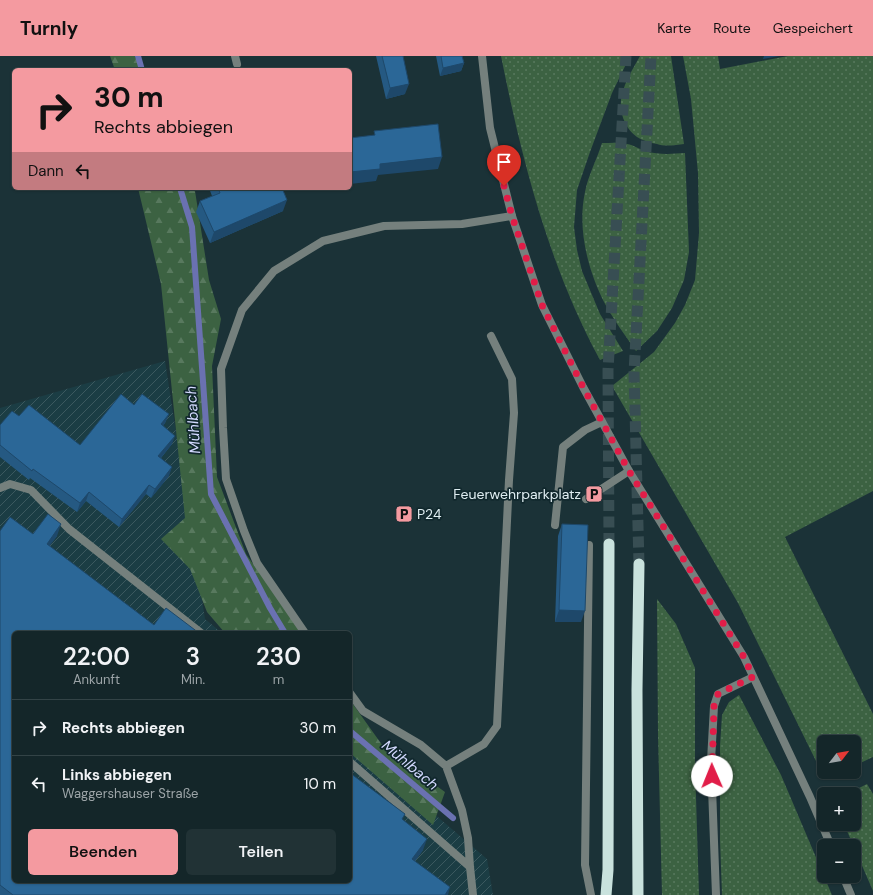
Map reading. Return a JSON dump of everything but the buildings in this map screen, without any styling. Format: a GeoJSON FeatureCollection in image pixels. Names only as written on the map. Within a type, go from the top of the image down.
{"type":"FeatureCollection","features":[{"type":"Feature","properties":{"kind":"highway"},"geometry":{"type":"LineString","coordinates":[[606,895],[608,862],[609,544]]}},
{"type":"Feature","properties":{"kind":"highway"},"geometry":{"type":"LineString","coordinates":[[638,895],[637,705],[639,564]]}},
{"type":"Feature","properties":{"kind":"street"},"geometry":{"type":"LineString","coordinates":[[482,56],[490,128],[512,216],[542,305],[629,471],[744,657],[810,797],[827,839]]}},
{"type":"Feature","properties":{"kind":"street"},"geometry":{"type":"LineString","coordinates":[[304,631],[257,563],[226,479],[222,428],[221,369],[242,310],[274,270],[323,241],[384,226],[462,224],[512,216]]}},
{"type":"Feature","properties":{"kind":"street"},"geometry":{"type":"LineString","coordinates":[[446,766],[484,744],[497,726],[509,480],[514,413],[512,379],[491,336]]}},
{"type":"Feature","properties":{"kind":"street"},"geometry":{"type":"LineString","coordinates":[[555,525],[563,447],[585,430],[602,422]]}},
{"type":"Feature","properties":{"kind":"street"},"geometry":{"type":"LineString","coordinates":[[586,499],[629,471]]}},
{"type":"Feature","properties":{"kind":"street"},"geometry":{"type":"LineString","coordinates":[[0,488],[10,484],[31,490],[69,529],[197,631]]}},
{"type":"Feature","properties":{"kind":"street"},"geometry":{"type":"LineString","coordinates":[[589,545],[585,864],[591,895]]}},
{"type":"Feature","properties":{"kind":"street"},"geometry":{"type":"LineString","coordinates":[[716,895],[711,761],[714,706],[718,694],[753,677]]}},
{"type":"Feature","properties":{"kind":"street"},"geometry":{"type":"LineString","coordinates":[[352,696],[363,711],[421,745],[446,766],[462,810],[468,838],[473,895]]}},
{"type":"Feature","properties":{"kind":"street"},"geometry":{"type":"LineString","coordinates":[[352,764],[470,866]]}},
{"type":"Feature","properties":{"kind":"street"},"geometry":{"type":"LineString","coordinates":[[846,883],[852,895]]}},
{"type":"Feature","properties":{"kind":"shaded area"},"geometry":{"type":"Polygon","coordinates":[[[165,361],[205,619],[220,631],[12,631],[12,883],[352,883],[352,744],[487,859],[493,895],[0,895],[0,408],[165,361]]]}},
{"type":"Feature","properties":{"kind":"green space"},"geometry":{"type":"Polygon","coordinates":[[[110,56],[135,56],[140,68],[114,68],[110,56]]]}},
{"type":"Feature","properties":{"kind":"green space"},"geometry":{"type":"Polygon","coordinates":[[[501,56],[630,56],[612,93],[577,190],[574,227],[582,271],[600,314],[623,351],[600,360],[566,288],[539,212],[518,135],[501,56]]]}},
{"type":"Feature","properties":{"kind":"green space"},"geometry":{"type":"Polygon","coordinates":[[[640,56],[671,56],[684,144],[670,146],[646,141],[632,133],[625,123],[621,106],[623,90],[640,56]]]}},
{"type":"Feature","properties":{"kind":"green space"},"geometry":{"type":"Polygon","coordinates":[[[683,56],[718,56],[720,69],[788,56],[873,56],[873,491],[785,537],[873,714],[873,757],[861,763],[861,735],[817,735],[816,761],[738,603],[612,386],[654,352],[675,323],[685,305],[695,280],[699,233],[698,173],[691,99],[683,56]]]}},
{"type":"Feature","properties":{"kind":"green space"},"geometry":{"type":"Polygon","coordinates":[[[602,143],[624,143],[655,153],[685,153],[689,252],[684,280],[672,308],[657,331],[636,351],[615,321],[598,290],[589,263],[583,235],[582,220],[585,192],[602,143]]]}},
{"type":"Feature","properties":{"kind":"green space"},"geometry":{"type":"Polygon","coordinates":[[[138,190],[195,190],[209,280],[221,319],[212,366],[217,477],[246,554],[301,631],[223,631],[207,612],[190,569],[161,539],[185,518],[161,284],[138,190]]]}},
{"type":"Feature","properties":{"kind":"green space"},"geometry":{"type":"Polygon","coordinates":[[[657,599],[676,624],[695,668],[695,765],[699,895],[662,895],[658,735],[657,599]]]}},
{"type":"Feature","properties":{"kind":"green space"},"geometry":{"type":"Polygon","coordinates":[[[739,695],[781,775],[817,860],[817,883],[827,883],[832,895],[722,895],[720,840],[720,746],[722,715],[729,702],[739,695]]]}},
{"type":"Feature","properties":{"kind":"green space"},"geometry":{"type":"Polygon","coordinates":[[[352,703],[385,749],[445,792],[433,825],[352,755],[352,703]]]}},
{"type":"Feature","properties":{"kind":"green space"},"geometry":{"type":"Polygon","coordinates":[[[867,784],[873,794],[873,891],[861,863],[861,839],[850,839],[847,831],[861,831],[861,787],[867,784]]]}},
{"type":"Feature","properties":{"kind":"waterway","name":"Mühlbach"},"geometry":{"type":"LineString","coordinates":[[138,56],[141,68]]}},
{"type":"Feature","properties":{"kind":"waterway","name":"Mühlbach"},"geometry":{"type":"LineString","coordinates":[[181,190],[192,227],[211,494],[270,608],[284,631]]}},
{"type":"Feature","properties":{"kind":"waterway","name":"Mühlbach"},"geometry":{"type":"LineString","coordinates":[[352,733],[453,818]]}},
{"type":"Feature","properties":{"kind":"tunnel"},"geometry":{"type":"LineString","coordinates":[[609,544],[608,370],[626,56]]}},
{"type":"Feature","properties":{"kind":"tunnel"},"geometry":{"type":"LineString","coordinates":[[639,564],[634,373],[651,56]]}},
{"type":"Feature","properties":{"kind":"place","name":"Feuerwehrparkplatz"},"geometry":{"type":"Point","coordinates":[594,494]}},
{"type":"Feature","properties":{"kind":"place","name":"P24"},"geometry":{"type":"Point","coordinates":[404,514]}},
{"type":"Feature","properties":{"kind":"route"},"geometry":{"type":"LineString","coordinates":[[504,186],[512,216],[542,305],[583,387],[629,471],[744,657],[753,677],[718,694],[714,706],[711,761],[712,776]]}}]}
